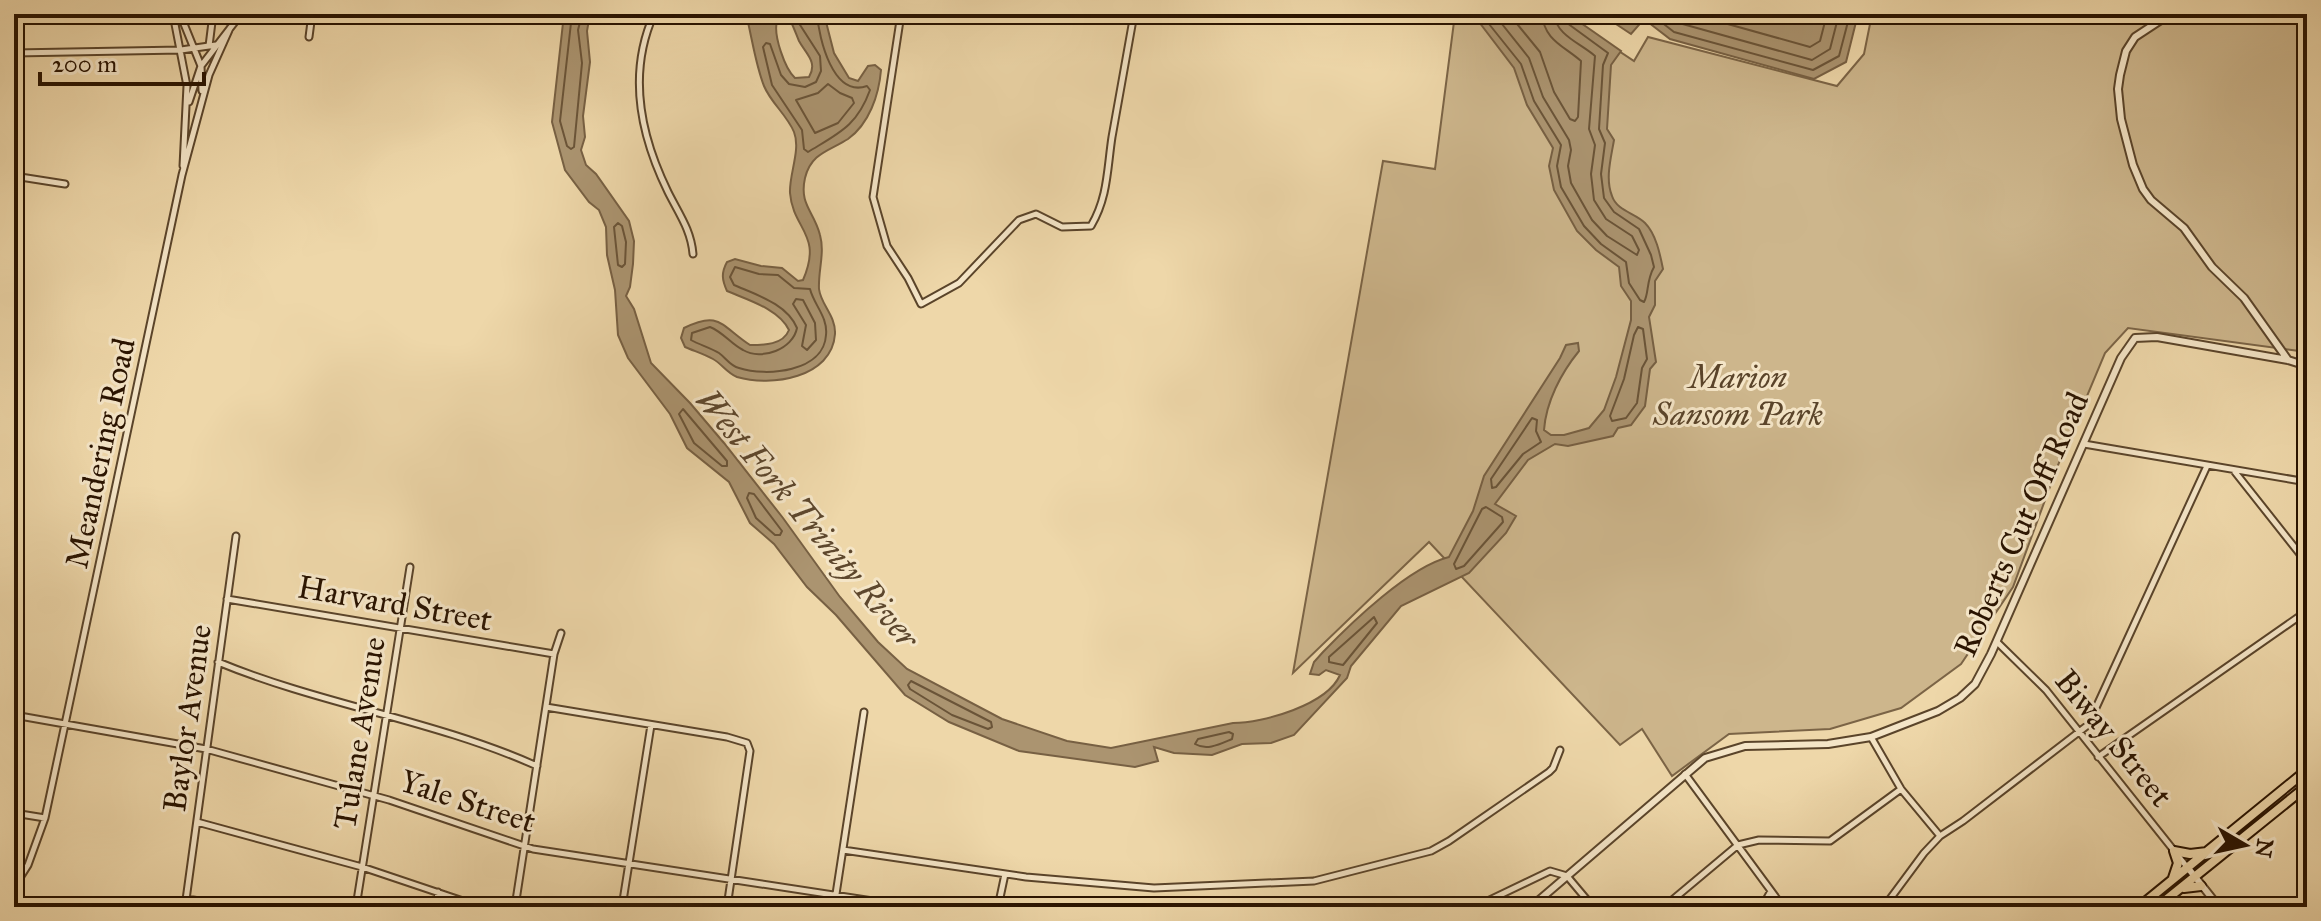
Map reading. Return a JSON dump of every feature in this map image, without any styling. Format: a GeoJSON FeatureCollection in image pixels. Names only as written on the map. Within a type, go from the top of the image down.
{"type":"FeatureCollection","features":[{"type":"Feature","properties":{"kind":"main road"},"geometry":{"type":"LineString","coordinates":[[2139,907],[2307,770]]}},
{"type":"Feature","properties":{"kind":"main road"},"geometry":{"type":"LineString","coordinates":[[2157,907],[2307,786]]}},
{"type":"Feature","properties":{"kind":"main road"},"geometry":{"type":"LineString","coordinates":[[2268,802],[2275,811]]}},
{"type":"Feature","properties":{"kind":"main road"},"geometry":{"type":"LineString","coordinates":[[2172,880],[2178,863],[2174,851],[2190,854],[2208,852]]}},
{"type":"Feature","properties":{"kind":"main road"},"geometry":{"type":"LineString","coordinates":[[2179,889],[2201,886]]}},
{"type":"Feature","properties":{"kind":"street"},"geometry":{"type":"LineString","coordinates":[[173,14],[187,86],[182,175]]}},
{"type":"Feature","properties":{"kind":"street"},"geometry":{"type":"LineString","coordinates":[[180,14],[201,66],[201,100]]}},
{"type":"Feature","properties":{"kind":"street"},"geometry":{"type":"LineString","coordinates":[[209,46],[213,14]]}},
{"type":"Feature","properties":{"kind":"street","name":"Meandering Road"},"geometry":{"type":"LineString","coordinates":[[187,115],[201,66],[241,14]]}},
{"type":"Feature","properties":{"kind":"street"},"geometry":{"type":"LineString","coordinates":[[309,37],[312,14]]}},
{"type":"Feature","properties":{"kind":"street"},"geometry":{"type":"LineString","coordinates":[[654,14],[642,53],[639,88],[641,119],[653,159],[691,237],[693,254]]}},
{"type":"Feature","properties":{"kind":"street"},"geometry":{"type":"LineString","coordinates":[[901,14],[873,197],[887,246],[921,304],[959,283],[1019,220],[1036,214],[1062,227],[1091,226],[1102,208],[1109,179],[1112,140],[1134,14]]}},
{"type":"Feature","properties":{"kind":"street"},"geometry":{"type":"LineString","coordinates":[[2170,14],[2135,37],[2126,51],[2120,75],[2121,119],[2133,165],[2151,200],[2184,228],[2212,267],[2244,298],[2288,360]]}},
{"type":"Feature","properties":{"kind":"street","name":"Meandering Road"},"geometry":{"type":"LineString","coordinates":[[14,887],[37,844],[45,818],[182,175],[209,75],[230,28]]}},
{"type":"Feature","properties":{"kind":"street"},"geometry":{"type":"LineString","coordinates":[[14,53],[181,50],[216,45]]}},
{"type":"Feature","properties":{"kind":"street"},"geometry":{"type":"LineString","coordinates":[[14,176],[65,184]]}},
{"type":"Feature","properties":{"kind":"street","name":"Roberts Cut Off Road"},"geometry":{"type":"LineString","coordinates":[[1531,907],[1705,758],[1736,747],[1838,743],[1871,737],[1927,716],[1960,698],[1975,684],[1997,642],[2121,358],[2135,338],[2157,337],[2307,366]]}},
{"type":"Feature","properties":{"kind":"street"},"geometry":{"type":"LineString","coordinates":[[2084,444],[2307,482]]}},
{"type":"Feature","properties":{"kind":"street"},"geometry":{"type":"LineString","coordinates":[[1884,907],[1940,836],[2088,725],[2207,466]]}},
{"type":"Feature","properties":{"kind":"street"},"geometry":{"type":"LineString","coordinates":[[2234,471],[2307,563]]}},
{"type":"Feature","properties":{"kind":"street","name":"Baylor Avenue"},"geometry":{"type":"LineString","coordinates":[[185,907],[236,536]]}},
{"type":"Feature","properties":{"kind":"street","name":"Tulane Avenue"},"geometry":{"type":"LineString","coordinates":[[356,907],[410,567]]}},
{"type":"Feature","properties":{"kind":"street","name":"Harvard Street"},"geometry":{"type":"LineString","coordinates":[[227,599],[554,654]]}},
{"type":"Feature","properties":{"kind":"street"},"geometry":{"type":"LineString","coordinates":[[2098,757],[2307,611]]}},
{"type":"Feature","properties":{"kind":"street"},"geometry":{"type":"LineString","coordinates":[[515,907],[554,654],[561,633]]}},
{"type":"Feature","properties":{"kind":"street","name":"Biway Street"},"geometry":{"type":"LineString","coordinates":[[1997,642],[2027,669],[2219,907]]}},
{"type":"Feature","properties":{"kind":"street"},"geometry":{"type":"LineString","coordinates":[[218,662],[386,716],[470,739],[537,766]]}},
{"type":"Feature","properties":{"kind":"street"},"geometry":{"type":"LineString","coordinates":[[546,707],[747,743],[750,751],[727,907]]}},
{"type":"Feature","properties":{"kind":"street"},"geometry":{"type":"LineString","coordinates":[[834,907],[864,712]]}},
{"type":"Feature","properties":{"kind":"street","name":"Yale Street"},"geometry":{"type":"LineString","coordinates":[[14,715],[206,749],[449,819],[524,847],[912,907]]}},
{"type":"Feature","properties":{"kind":"street"},"geometry":{"type":"LineString","coordinates":[[622,907],[651,725]]}},
{"type":"Feature","properties":{"kind":"street"},"geometry":{"type":"LineString","coordinates":[[1871,737],[1901,789],[1940,836]]}},
{"type":"Feature","properties":{"kind":"street"},"geometry":{"type":"LineString","coordinates":[[843,850],[1005,874],[1154,888],[1314,881],[1431,851],[1553,768],[1560,750]]}},
{"type":"Feature","properties":{"kind":"street"},"geometry":{"type":"LineString","coordinates":[[1684,774],[1783,907]]}},
{"type":"Feature","properties":{"kind":"street"},"geometry":{"type":"LineString","coordinates":[[1664,907],[1738,845],[1759,840],[1830,841],[1901,789]]}},
{"type":"Feature","properties":{"kind":"street"},"geometry":{"type":"LineString","coordinates":[[14,813],[45,818]]}},
{"type":"Feature","properties":{"kind":"street"},"geometry":{"type":"LineString","coordinates":[[197,822],[362,867],[481,907]]}},
{"type":"Feature","properties":{"kind":"street"},"geometry":{"type":"LineString","coordinates":[[1475,907],[1550,871],[1567,876],[1593,907]]}},
{"type":"Feature","properties":{"kind":"street"},"geometry":{"type":"LineString","coordinates":[[998,907],[1005,874]]}},
{"type":"Feature","properties":{"kind":"street"},"geometry":{"type":"LineString","coordinates":[[1762,907],[1771,891]]}},
{"type":"Feature","properties":{"kind":"street"},"geometry":{"type":"LineString","coordinates":[[436,907],[438,892]]}},
{"type":"Feature","properties":{"kind":"street"},"geometry":{"type":"LineString","coordinates":[[186,899],[241,907]]}},
{"type":"Feature","properties":{"kind":"green space","name":"Marion Sansom Park"},"geometry":{"type":"Polygon","coordinates":[[[1455,14],[1563,14],[1634,61],[1648,37],[1837,86],[1864,54],[1872,14],[2307,14],[2307,352],[2128,328],[2105,353],[2058,465],[2013,587],[1961,664],[1901,708],[1830,729],[1729,734],[1672,776],[1642,729],[1620,745],[1429,542],[1293,673],[1383,161],[1435,169],[1455,14]]]}},
{"type":"Feature","properties":{"kind":"water"},"geometry":{"type":"Polygon","coordinates":[[[564,14],[590,14],[587,31],[590,62],[583,116],[585,137],[581,150],[586,165],[596,174],[629,221],[634,241],[630,287],[626,296],[634,309],[651,363],[724,443],[840,597],[878,642],[907,669],[1002,719],[1067,741],[1111,748],[1261,720],[1308,703],[1333,686],[1340,675],[1326,670],[1319,675],[1310,674],[1314,662],[1323,652],[1365,611],[1399,584],[1449,557],[1473,511],[1484,476],[1566,345],[1578,343],[1579,351],[1556,388],[1544,430],[1551,435],[1564,435],[1589,428],[1604,410],[1631,320],[1631,301],[1621,286],[1619,267],[1577,231],[1554,190],[1549,166],[1553,148],[1527,105],[1514,68],[1473,14],[1568,14],[1621,51],[1611,65],[1607,129],[1614,140],[1609,168],[1610,189],[1618,205],[1649,228],[1657,244],[1663,269],[1655,281],[1655,305],[1649,317],[1656,362],[1650,369],[1645,406],[1631,425],[1618,428],[1613,436],[1568,446],[1555,444],[1528,460],[1495,504],[1516,516],[1506,533],[1469,573],[1401,606],[1351,666],[1347,678],[1294,735],[1271,743],[1242,744],[1212,755],[1174,753],[1154,747],[1158,761],[1135,767],[1019,751],[949,722],[905,695],[836,615],[807,587],[774,544],[750,523],[729,482],[687,448],[670,414],[628,358],[618,335],[606,227],[599,210],[589,202],[565,170],[552,122],[564,14]]]}},
{"type":"Feature","properties":{"kind":"water"},"geometry":{"type":"Polygon","coordinates":[[[746,14],[824,14],[834,53],[849,78],[858,81],[868,66],[875,65],[881,70],[875,99],[862,125],[848,139],[816,158],[805,178],[804,195],[821,242],[819,289],[835,328],[831,349],[812,370],[798,376],[766,381],[733,375],[713,359],[685,347],[681,338],[684,328],[713,320],[750,345],[782,339],[789,330],[784,323],[762,306],[727,291],[723,280],[724,270],[727,262],[735,259],[782,268],[798,281],[803,280],[808,265],[808,242],[790,193],[796,139],[791,126],[764,86],[746,14]],[[784,18],[777,21],[781,51],[795,78],[809,77],[812,62],[791,22],[784,18]]]}},
{"type":"Feature","properties":{"kind":"water"},"geometry":{"type":"Polygon","coordinates":[[[1601,14],[1858,14],[1846,62],[1814,79],[1670,39],[1644,19],[1631,34],[1601,14]]]}},
{"type":"Feature","properties":{"kind":"water label","name":"West Fork Trinity River"},"geometry":{"type":"Point","coordinates":[808,518]}}]}
